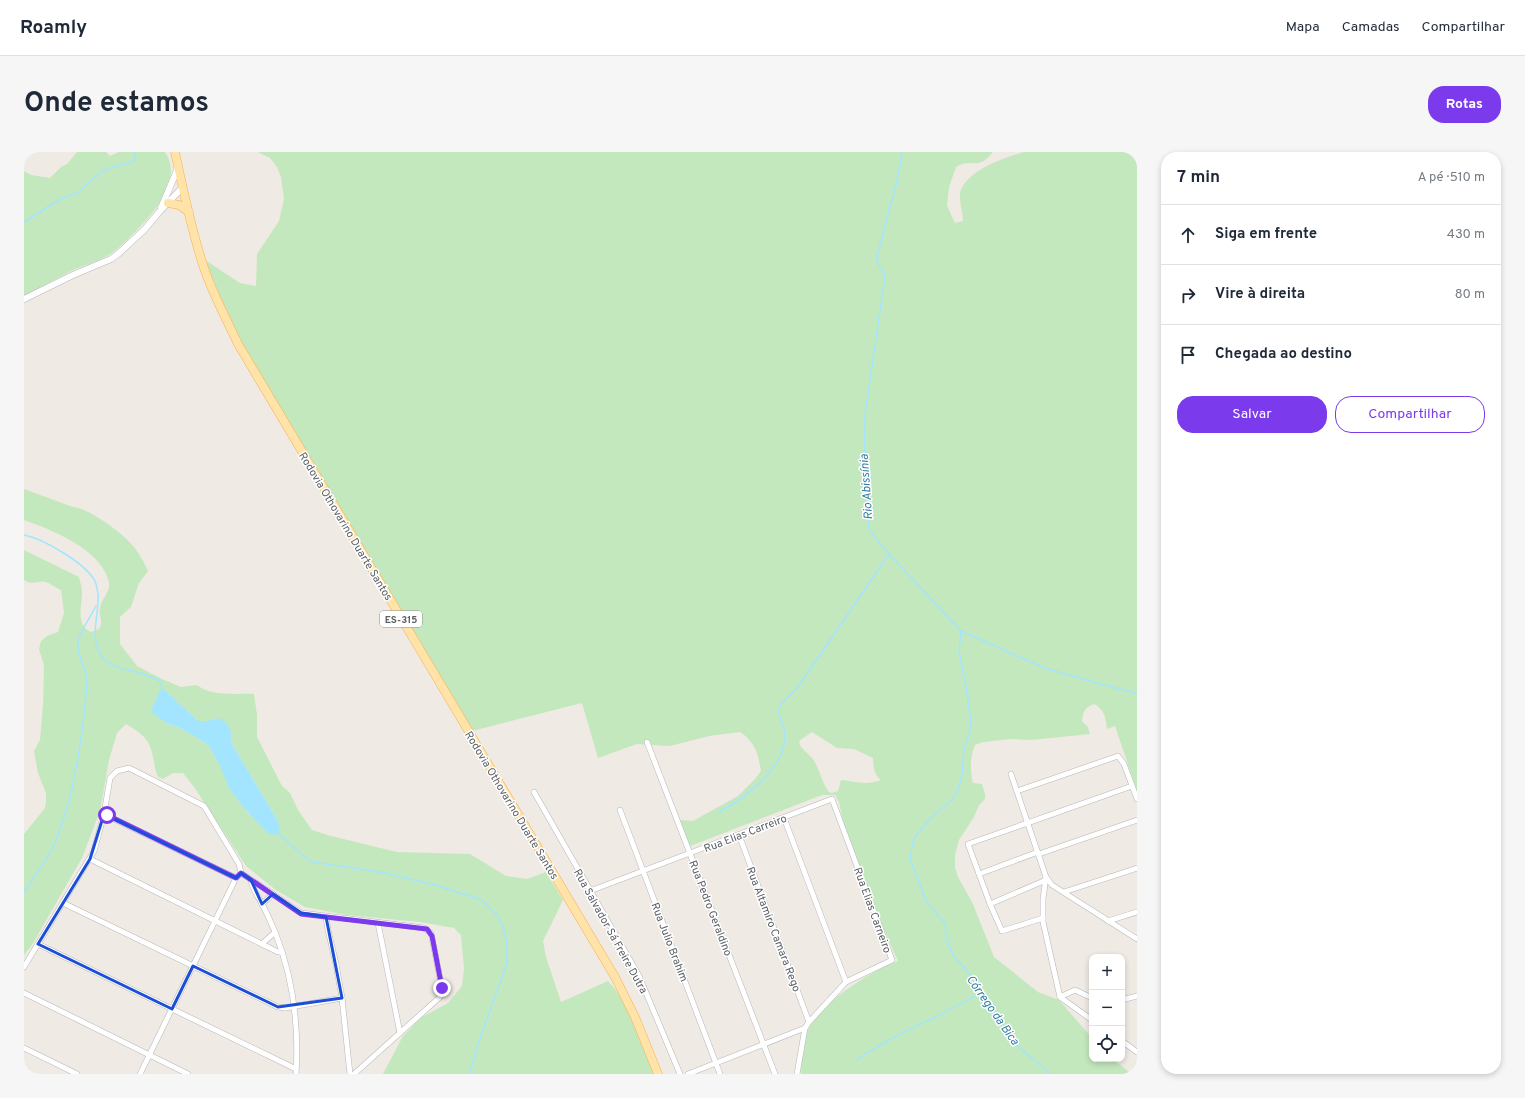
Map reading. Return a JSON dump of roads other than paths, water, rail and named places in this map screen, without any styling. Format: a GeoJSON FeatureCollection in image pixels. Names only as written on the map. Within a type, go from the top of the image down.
{"type":"FeatureCollection","features":[{"type":"Feature","properties":{"kind":"main road","name":"Rodovia Othovarino Duarte Santos"},"geometry":{"type":"LineString","coordinates":[[175,152],[182,188],[204,266],[218,304],[238,344],[615,977],[636,1017],[658,1074]]}},
{"type":"Feature","properties":{"kind":"main road"},"geometry":{"type":"LineString","coordinates":[[168,203],[179,205],[189,212]]}},
{"type":"Feature","properties":{"kind":"street"},"geometry":{"type":"LineString","coordinates":[[160,211],[178,168]]}},
{"type":"Feature","properties":{"kind":"street"},"geometry":{"type":"LineString","coordinates":[[24,299],[73,275],[111,259],[134,240],[182,188]]}},
{"type":"Feature","properties":{"kind":"street","name":"Rua Pedro Geraldino"},"geometry":{"type":"LineString","coordinates":[[647,742],[775,1074]]}},
{"type":"Feature","properties":{"kind":"street"},"geometry":{"type":"LineString","coordinates":[[1017,791],[1118,756],[1124,764],[1137,799]]}},
{"type":"Feature","properties":{"kind":"street"},"geometry":{"type":"LineString","coordinates":[[24,967],[94,851],[104,814],[110,778],[117,771],[130,768],[204,806],[239,864],[241,873],[301,914],[424,928],[429,931],[432,936],[442,991],[438,1000],[354,1074]]}},
{"type":"Feature","properties":{"kind":"street"},"geometry":{"type":"LineString","coordinates":[[1011,774],[1046,879],[1043,899],[1043,918],[1060,997],[1089,1018]]}},
{"type":"Feature","properties":{"kind":"street"},"geometry":{"type":"LineString","coordinates":[[1043,918],[1002,931],[978,874],[968,844],[1132,786]]}},
{"type":"Feature","properties":{"kind":"street","name":"Rua Salvador Sá Freire Dutra"},"geometry":{"type":"LineString","coordinates":[[534,792],[639,976],[680,1074]]}},
{"type":"Feature","properties":{"kind":"street","name":"Rua Elias Carreiro"},"geometry":{"type":"LineString","coordinates":[[590,891],[691,854],[832,799]]}},
{"type":"Feature","properties":{"kind":"street","name":"Rua Elias Carneiro"},"geometry":{"type":"LineString","coordinates":[[805,1028],[846,982],[892,960],[832,799]]}},
{"type":"Feature","properties":{"kind":"street","name":"Rua Julio Brahim"},"geometry":{"type":"LineString","coordinates":[[620,810],[720,1074]]}},
{"type":"Feature","properties":{"kind":"street"},"geometry":{"type":"LineString","coordinates":[[104,814],[236,878]]}},
{"type":"Feature","properties":{"kind":"street"},"geometry":{"type":"LineString","coordinates":[[784,818],[846,982]]}},
{"type":"Feature","properties":{"kind":"street"},"geometry":{"type":"LineString","coordinates":[[978,874],[1137,820]]}},
{"type":"Feature","properties":{"kind":"street","name":"Rua Altamiro Camara Rego"},"geometry":{"type":"LineString","coordinates":[[738,835],[809,1022]]}},
{"type":"Feature","properties":{"kind":"street"},"geometry":{"type":"LineString","coordinates":[[90,859],[278,952],[282,952]]}},
{"type":"Feature","properties":{"kind":"street"},"geometry":{"type":"LineString","coordinates":[[1064,892],[1137,868]]}},
{"type":"Feature","properties":{"kind":"street"},"geometry":{"type":"LineString","coordinates":[[140,1074],[236,878],[241,873]]}},
{"type":"Feature","properties":{"kind":"street"},"geometry":{"type":"LineString","coordinates":[[1046,879],[1137,939]]}},
{"type":"Feature","properties":{"kind":"street"},"geometry":{"type":"LineString","coordinates":[[990,904],[1046,879]]}},
{"type":"Feature","properties":{"kind":"street"},"geometry":{"type":"LineString","coordinates":[[38,944],[172,1009],[296,1072],[294,1006],[289,976],[275,932],[252,886],[252,880]]}},
{"type":"Feature","properties":{"kind":"street"},"geometry":{"type":"LineString","coordinates":[[262,904],[273,894]]}},
{"type":"Feature","properties":{"kind":"street"},"geometry":{"type":"LineString","coordinates":[[63,903],[278,1007],[285,1008],[342,998]]}},
{"type":"Feature","properties":{"kind":"street"},"geometry":{"type":"LineString","coordinates":[[1108,921],[1137,912]]}},
{"type":"Feature","properties":{"kind":"street"},"geometry":{"type":"LineString","coordinates":[[326,916],[342,998],[350,1074]]}},
{"type":"Feature","properties":{"kind":"street"},"geometry":{"type":"LineString","coordinates":[[378,923],[400,1033]]}},
{"type":"Feature","properties":{"kind":"street"},"geometry":{"type":"LineString","coordinates":[[262,944],[275,932]]}},
{"type":"Feature","properties":{"kind":"street"},"geometry":{"type":"LineString","coordinates":[[1060,997],[1074,990],[1089,997]]}},
{"type":"Feature","properties":{"kind":"street"},"geometry":{"type":"LineString","coordinates":[[24,993],[188,1074]]}},
{"type":"Feature","properties":{"kind":"street"},"geometry":{"type":"LineString","coordinates":[[1125,999],[1137,996]]}},
{"type":"Feature","properties":{"kind":"street"},"geometry":{"type":"LineString","coordinates":[[688,1074],[805,1028]]}},
{"type":"Feature","properties":{"kind":"street"},"geometry":{"type":"LineString","coordinates":[[797,1074],[805,1028]]}},
{"type":"Feature","properties":{"kind":"street"},"geometry":{"type":"LineString","coordinates":[[1125,1044],[1137,1052]]}},
{"type":"Feature","properties":{"kind":"street"},"geometry":{"type":"LineString","coordinates":[[24,1048],[77,1074]]}},
{"type":"Feature","properties":{"kind":"water"},"geometry":{"type":"Polygon","coordinates":[[[162,689],[198,721],[207,721],[218,718],[227,723],[231,733],[232,744],[278,821],[280,829],[277,835],[268,833],[245,809],[230,790],[220,766],[209,746],[178,727],[168,724],[151,712],[158,694],[162,689]]]}},
{"type":"Feature","properties":{"kind":"waterway","name":"Rio Abissínia"},"geometry":{"type":"LineString","coordinates":[[24,222],[60,199],[77,193],[101,172],[109,168],[133,162],[135,152]]}},
{"type":"Feature","properties":{"kind":"waterway","name":"Rio Abissínia"},"geometry":{"type":"LineString","coordinates":[[902,152],[896,185],[876,260],[885,276],[865,414],[864,484],[869,528],[889,554],[961,631],[1042,667],[1137,693]]}},
{"type":"Feature","properties":{"kind":"waterway"},"geometry":{"type":"LineString","coordinates":[[24,535],[42,541],[53,547],[73,560],[90,574],[96,583],[98,593],[95,636],[99,652],[104,659],[112,665],[143,674],[160,681],[163,691]]}},
{"type":"Feature","properties":{"kind":"waterway"},"geometry":{"type":"LineString","coordinates":[[719,812],[740,799],[761,782],[777,762],[783,750],[785,738],[779,714],[780,705],[798,687],[889,554]]}},
{"type":"Feature","properties":{"kind":"waterway"},"geometry":{"type":"LineString","coordinates":[[24,892],[52,849],[68,805],[77,765],[87,685],[86,674],[79,652],[78,642],[83,629],[96,606]]}},
{"type":"Feature","properties":{"kind":"waterway","name":"Córrego da Bica"},"geometry":{"type":"LineString","coordinates":[[961,631],[959,652],[971,723],[964,749],[962,775],[958,790],[953,799],[933,816],[916,835],[913,841],[910,859],[927,903],[945,923],[946,936],[952,954],[976,982],[1016,1045],[1051,1074]]}},
{"type":"Feature","properties":{"kind":"waterway"},"geometry":{"type":"LineString","coordinates":[[277,832],[312,862],[381,872],[435,885],[482,900],[497,915],[503,927],[507,944],[507,963],[476,1050],[470,1074]]}},
{"type":"Feature","properties":{"kind":"waterway"},"geometry":{"type":"LineString","coordinates":[[857,1060],[867,1053],[958,1006],[981,992]]}}]}
